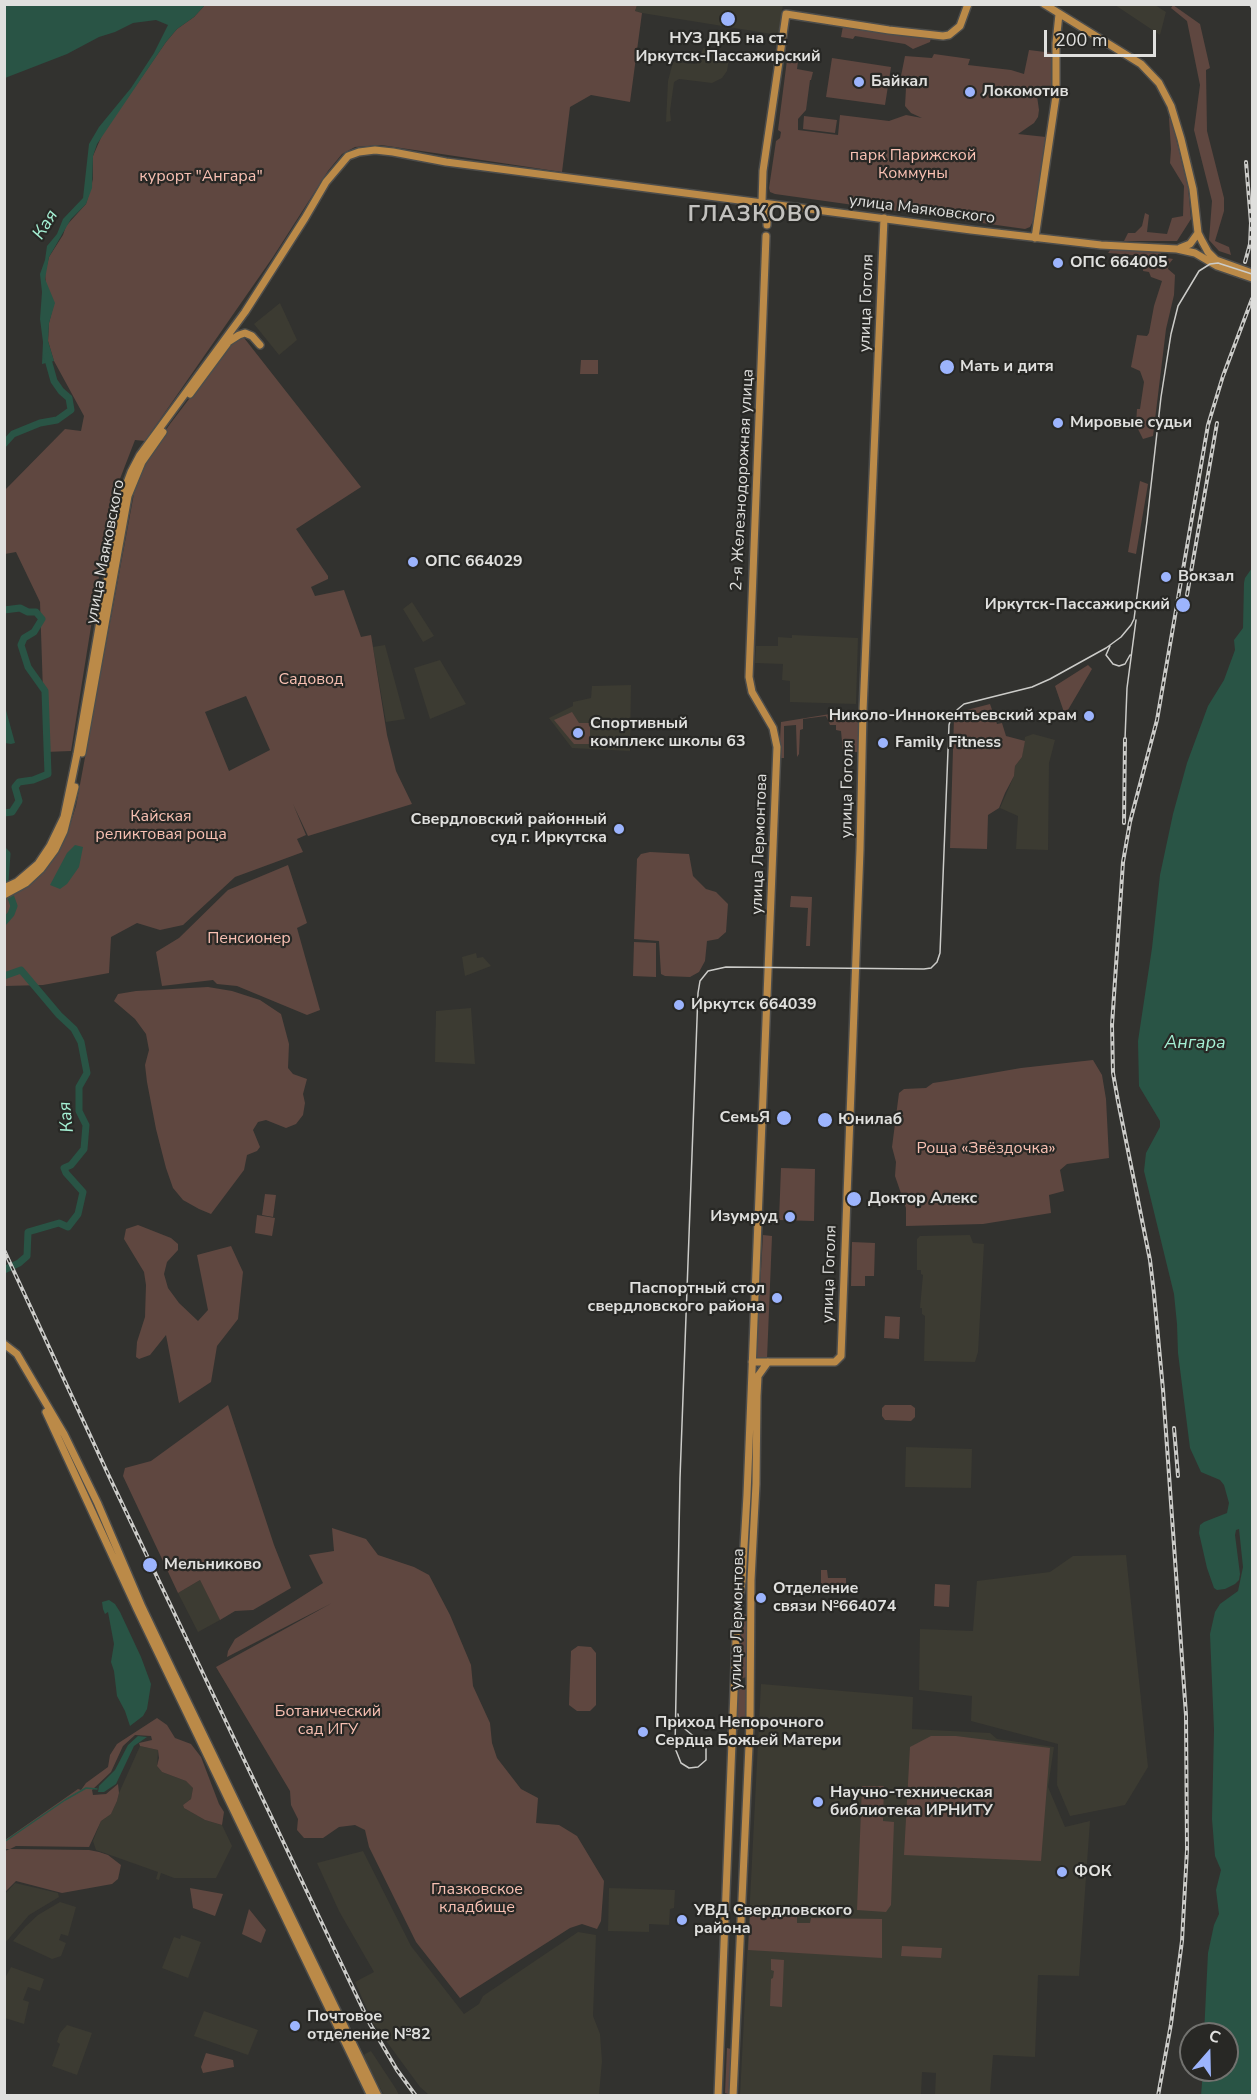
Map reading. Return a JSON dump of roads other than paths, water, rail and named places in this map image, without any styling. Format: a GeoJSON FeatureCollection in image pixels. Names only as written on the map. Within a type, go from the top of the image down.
{"type":"FeatureCollection","features":[{"type":"Feature","properties":{"kind":"main road"},"geometry":{"type":"LineString","coordinates":[[766,225],[767,217],[762,202],[764,171],[786,14],[934,36],[949,35],[956,31],[963,20],[968,4]]}},
{"type":"Feature","properties":{"kind":"main road"},"geometry":{"type":"LineString","coordinates":[[1046,4],[1142,64],[1160,83],[1171,106],[1181,139],[1193,189],[1198,233],[1212,260]]}},
{"type":"Feature","properties":{"kind":"main road"},"geometry":{"type":"LineString","coordinates":[[1035,238],[1056,96],[1056,43],[1059,14]]}},
{"type":"Feature","properties":{"kind":"main road","name":"улица Маяковского"},"geometry":{"type":"LineString","coordinates":[[18,885],[41,869],[55,850],[72,807],[131,485],[148,452],[227,344],[232,331],[305,218],[340,170],[351,159],[367,154],[394,156],[400,154],[446,162],[1035,238],[1101,245],[1177,249],[1195,253],[1224,266]]}},
{"type":"Feature","properties":{"kind":"main road","name":"улица Гоголя"},"geometry":{"type":"LineString","coordinates":[[768,1362],[835,1362],[841,1356],[861,850],[863,711],[884,218]]}},
{"type":"Feature","properties":{"kind":"main road"},"geometry":{"type":"LineString","coordinates":[[1177,249],[1190,244],[1198,233]]}},
{"type":"Feature","properties":{"kind":"main road","name":"2-я Железнодорожная улица"},"geometry":{"type":"LineString","coordinates":[[766,236],[749,677],[752,692],[769,720]]}},
{"type":"Feature","properties":{"kind":"main road"},"geometry":{"type":"LineString","coordinates":[[1224,266],[1252,273]]}},
{"type":"Feature","properties":{"kind":"main road"},"geometry":{"type":"LineString","coordinates":[[1224,266],[1252,278]]}},
{"type":"Feature","properties":{"kind":"main road","name":"улица Маяковского"},"geometry":{"type":"LineString","coordinates":[[18,885],[38,864],[58,832],[67,806],[114,540],[128,479],[140,455],[223,340],[232,331]]}},
{"type":"Feature","properties":{"kind":"main road"},"geometry":{"type":"LineString","coordinates":[[227,344],[236,336],[245,333],[252,336],[260,345]]}},
{"type":"Feature","properties":{"kind":"main road","name":"улица Лермонтова"},"geometry":{"type":"LineString","coordinates":[[733,2096],[751,1676],[751,1580],[756,1484],[752,1362],[777,747],[769,720]]}},
{"type":"Feature","properties":{"kind":"main road"},"geometry":{"type":"LineString","coordinates":[[4,888],[18,885]]}},
{"type":"Feature","properties":{"kind":"main road"},"geometry":{"type":"LineString","coordinates":[[4,895],[18,885]]}},
{"type":"Feature","properties":{"kind":"main road"},"geometry":{"type":"LineString","coordinates":[[4,1344],[17,1354],[97,1502],[173,1672],[378,2096]]}},
{"type":"Feature","properties":{"kind":"main road"},"geometry":{"type":"LineString","coordinates":[[752,1362],[768,1362]]}},
{"type":"Feature","properties":{"kind":"main road"},"geometry":{"type":"LineString","coordinates":[[754,1378],[768,1362]]}},
{"type":"Feature","properties":{"kind":"main road","name":"улица Лермонтова"},"geometry":{"type":"LineString","coordinates":[[718,2096],[737,1617],[742,1581],[754,1378]]}},
{"type":"Feature","properties":{"kind":"main road"},"geometry":{"type":"LineString","coordinates":[[61,1435],[89,1504],[229,1803],[371,2096]]}},
{"type":"Feature","properties":{"kind":"main road"},"geometry":{"type":"LineString","coordinates":[[89,1504],[95,1507],[97,1502]]}},
{"type":"Feature","properties":{"kind":"main road"},"geometry":{"type":"LineString","coordinates":[[737,1617],[745,1611],[752,1615]]}},
{"type":"Feature","properties":{"kind":"main road"},"geometry":{"type":"LineString","coordinates":[[735,1676],[744,1682],[748,1681],[751,1676]]}},
{"type":"Feature","properties":{"kind":"main road"},"geometry":{"type":"LineString","coordinates":[[719,2050],[727,2045],[733,2046],[736,2050]]}},
{"type":"Feature","properties":{"kind":"water"},"geometry":{"type":"Polygon","coordinates":[[[5,4],[205,5],[194,17],[177,29],[166,42],[97,144],[93,156],[92,188],[86,204],[71,219],[49,257],[45,279],[55,303],[49,323],[48,341],[54,361],[42,364],[40,274],[47,246],[57,234],[63,219],[83,198],[89,144],[99,127],[131,88],[154,53],[168,25],[156,20],[133,23],[67,54],[5,78],[5,4]]]}},
{"type":"Feature","properties":{"kind":"water","name":"Ангара"},"geometry":{"type":"Polygon","coordinates":[[[1252,568],[1252,2095],[1201,2096],[1202,2082],[1239,2082],[1239,2022],[1205,2022],[1208,1953],[1214,1925],[1219,1914],[1216,1890],[1221,1870],[1215,1856],[1212,1819],[1214,1730],[1210,1634],[1215,1612],[1220,1604],[1238,1591],[1243,1567],[1239,1529],[1236,1530],[1235,1535],[1239,1580],[1225,1589],[1214,1588],[1199,1533],[1200,1525],[1204,1522],[1227,1513],[1229,1503],[1224,1485],[1220,1480],[1201,1472],[1190,1448],[1178,1353],[1174,1294],[1144,1171],[1146,1153],[1160,1127],[1160,1121],[1139,1086],[1138,1041],[1160,875],[1173,814],[1187,763],[1208,706],[1224,680],[1235,650],[1234,640],[1243,628],[1245,578],[1252,568]]]}},
{"type":"Feature","properties":{"kind":"water"},"geometry":{"type":"Polygon","coordinates":[[[4,703],[15,743],[11,744],[5,743],[4,703]]]}},
{"type":"Feature","properties":{"kind":"water"},"geometry":{"type":"Polygon","coordinates":[[[75,845],[83,847],[79,867],[67,884],[60,889],[50,885],[67,853],[75,845]]]}},
{"type":"Feature","properties":{"kind":"water"},"geometry":{"type":"Polygon","coordinates":[[[109,1600],[120,1612],[151,1684],[147,1709],[143,1716],[130,1726],[117,1696],[111,1662],[114,1644],[108,1612],[105,1614],[102,1602],[109,1600]]]}},
{"type":"Feature","properties":{"kind":"water"},"geometry":{"type":"Polygon","coordinates":[[[138,1736],[147,1737],[134,1746],[116,1784],[104,1792],[98,1792],[99,1786],[115,1770],[128,1745],[138,1736]]]}},
{"type":"Feature","properties":{"kind":"waterway","name":"Кая"},"geometry":{"type":"LineString","coordinates":[[4,444],[13,434],[40,423],[57,420],[71,410],[69,398],[54,381],[47,356]]}},
{"type":"Feature","properties":{"kind":"waterway","name":"Кая"},"geometry":{"type":"LineString","coordinates":[[4,610],[20,608],[28,612],[36,612],[42,619],[34,632],[24,638],[21,645],[28,667],[45,691],[48,774],[19,782],[15,787],[19,801],[12,812],[4,813]]}},
{"type":"Feature","properties":{"kind":"waterway","name":"Кая"},"geometry":{"type":"LineString","coordinates":[[4,851],[7,854],[5,881],[14,906],[4,922]]}},
{"type":"Feature","properties":{"kind":"waterway","name":"Кая"},"geometry":{"type":"LineString","coordinates":[[4,976],[21,970],[59,1015],[74,1029],[81,1042],[87,1073],[79,1087],[79,1111],[86,1125],[84,1149],[71,1165],[64,1168],[83,1192],[78,1214],[68,1227],[59,1223],[28,1232],[27,1256],[19,1263],[4,1270]]}},
{"type":"Feature","properties":{"kind":"waterway"},"geometry":{"type":"LineString","coordinates":[[4,1842],[86,1788],[97,1789]]}},
{"type":"Feature","properties":{"kind":"tram line"},"geometry":{"type":"LineString","coordinates":[[678,1714],[680,1725],[706,1749],[706,1760],[698,1767],[689,1768],[681,1763],[675,1748],[680,1478],[700,981],[708,971],[726,967],[924,969],[931,968],[937,962],[940,953],[949,725],[952,714],[964,704],[1032,687],[1050,679],[1106,648],[1121,637],[1131,625],[1134,619],[1147,521],[1161,397],[1178,306],[1199,271],[1210,264],[1218,263],[1252,274]]}},
{"type":"Feature","properties":{"kind":"tram line"},"geometry":{"type":"LineString","coordinates":[[1125,739],[1127,688],[1136,620]]}},
{"type":"Feature","properties":{"kind":"tram line"},"geometry":{"type":"LineString","coordinates":[[1110,646],[1106,655],[1113,664],[1119,666],[1125,664],[1130,655]]}},
{"type":"Feature","properties":{"kind":"railway"},"geometry":{"type":"LineString","coordinates":[[1245,262],[1250,244],[1251,223],[1246,162]]}},
{"type":"Feature","properties":{"kind":"railway"},"geometry":{"type":"LineString","coordinates":[[1158,2096],[1171,2024],[1182,1941],[1187,1850],[1186,1715],[1154,1294],[1150,1260],[1113,1073],[1112,1025],[1123,862],[1130,822],[1157,720],[1208,425],[1223,376],[1252,299]]}},
{"type":"Feature","properties":{"kind":"railway"},"geometry":{"type":"LineString","coordinates":[[1187,595],[1217,423]]}},
{"type":"Feature","properties":{"kind":"railway"},"geometry":{"type":"LineString","coordinates":[[1124,823],[1125,739]]}},
{"type":"Feature","properties":{"kind":"railway"},"geometry":{"type":"LineString","coordinates":[[4,1250],[370,2024],[397,2070],[416,2096]]}},
{"type":"Feature","properties":{"kind":"railway"},"geometry":{"type":"LineString","coordinates":[[1174,1428],[1178,1476]]}},
{"type":"Feature","properties":{"kind":"place","name":"НУЗ ДКБ на ст. Иркутск-Пассажирский"},"geometry":{"type":"Point","coordinates":[728,19]}},
{"type":"Feature","properties":{"kind":"place","name":"Байкал"},"geometry":{"type":"Point","coordinates":[859,82]}},
{"type":"Feature","properties":{"kind":"place","name":"Локомотив"},"geometry":{"type":"Point","coordinates":[970,92]}},
{"type":"Feature","properties":{"kind":"place","name":"ОПС 664005"},"geometry":{"type":"Point","coordinates":[1058,263]}},
{"type":"Feature","properties":{"kind":"place","name":"Мать и дитя"},"geometry":{"type":"Point","coordinates":[947,367]}},
{"type":"Feature","properties":{"kind":"place","name":"Мировые судьи"},"geometry":{"type":"Point","coordinates":[1058,423]}},
{"type":"Feature","properties":{"kind":"place","name":"ОПС 664029"},"geometry":{"type":"Point","coordinates":[413,562]}},
{"type":"Feature","properties":{"kind":"place","name":"Вокзал"},"geometry":{"type":"Point","coordinates":[1166,577]}},
{"type":"Feature","properties":{"kind":"place","name":"Иркутск-Пассажирский"},"geometry":{"type":"Point","coordinates":[1183,605]}},
{"type":"Feature","properties":{"kind":"place","name":"Николо-Иннокентьевский храм"},"geometry":{"type":"Point","coordinates":[1089,716]}},
{"type":"Feature","properties":{"kind":"place","name":"Спортивный комплекс школы 63"},"geometry":{"type":"Point","coordinates":[578,733]}},
{"type":"Feature","properties":{"kind":"place","name":"Family Fitness"},"geometry":{"type":"Point","coordinates":[883,743]}},
{"type":"Feature","properties":{"kind":"place","name":"Свердловский районный суд г. Иркутска"},"geometry":{"type":"Point","coordinates":[619,829]}},
{"type":"Feature","properties":{"kind":"place","name":"Иркутск 664039"},"geometry":{"type":"Point","coordinates":[679,1005]}},
{"type":"Feature","properties":{"kind":"place","name":"СемьЯ"},"geometry":{"type":"Point","coordinates":[784,1118]}},
{"type":"Feature","properties":{"kind":"place","name":"Юнилаб"},"geometry":{"type":"Point","coordinates":[825,1120]}},
{"type":"Feature","properties":{"kind":"place","name":"Доктор Алекс"},"geometry":{"type":"Point","coordinates":[854,1199]}},
{"type":"Feature","properties":{"kind":"place","name":"Изумруд"},"geometry":{"type":"Point","coordinates":[790,1217]}},
{"type":"Feature","properties":{"kind":"place","name":"Паспортный стол свердловского района"},"geometry":{"type":"Point","coordinates":[777,1298]}},
{"type":"Feature","properties":{"kind":"place","name":"Мельниково"},"geometry":{"type":"Point","coordinates":[150,1565]}},
{"type":"Feature","properties":{"kind":"place","name":"Отделение связи №664074"},"geometry":{"type":"Point","coordinates":[761,1598]}},
{"type":"Feature","properties":{"kind":"place","name":"Приход Непорочного Сердца Божьей Матери"},"geometry":{"type":"Point","coordinates":[643,1732]}},
{"type":"Feature","properties":{"kind":"place","name":"Научно-техническая библиотека ИРНИТУ"},"geometry":{"type":"Point","coordinates":[818,1802]}},
{"type":"Feature","properties":{"kind":"place","name":"ФОК"},"geometry":{"type":"Point","coordinates":[1062,1872]}},
{"type":"Feature","properties":{"kind":"place","name":"УВД Свердловского района"},"geometry":{"type":"Point","coordinates":[682,1920]}},
{"type":"Feature","properties":{"kind":"place","name":"Почтовое отделение №82"},"geometry":{"type":"Point","coordinates":[295,2026]}},
{"type":"Feature","properties":{"kind":"district","name":"ГЛАЗКОВО"},"geometry":{"type":"Point","coordinates":[755,216]}},
{"type":"Feature","properties":{"kind":"park label","name":"парк Парижской Коммуны"},"geometry":{"type":"Point","coordinates":[913,165]}},
{"type":"Feature","properties":{"kind":"park label","name":"курорт \"Ангара\""},"geometry":{"type":"Point","coordinates":[201,177]}},
{"type":"Feature","properties":{"kind":"park label","name":"Садовод"},"geometry":{"type":"Point","coordinates":[311,680]}},
{"type":"Feature","properties":{"kind":"park label","name":"Кайская реликтовая роща"},"geometry":{"type":"Point","coordinates":[161,826]}},
{"type":"Feature","properties":{"kind":"park label","name":"Пенсионер"},"geometry":{"type":"Point","coordinates":[249,939]}},
{"type":"Feature","properties":{"kind":"park label","name":"Роща «Звёздочка»"},"geometry":{"type":"Point","coordinates":[986,1149]}},
{"type":"Feature","properties":{"kind":"park label","name":"Ботанический сад ИГУ"},"geometry":{"type":"Point","coordinates":[328,1721]}},
{"type":"Feature","properties":{"kind":"park label","name":"Глазковское кладбище"},"geometry":{"type":"Point","coordinates":[477,1899]}}]}
